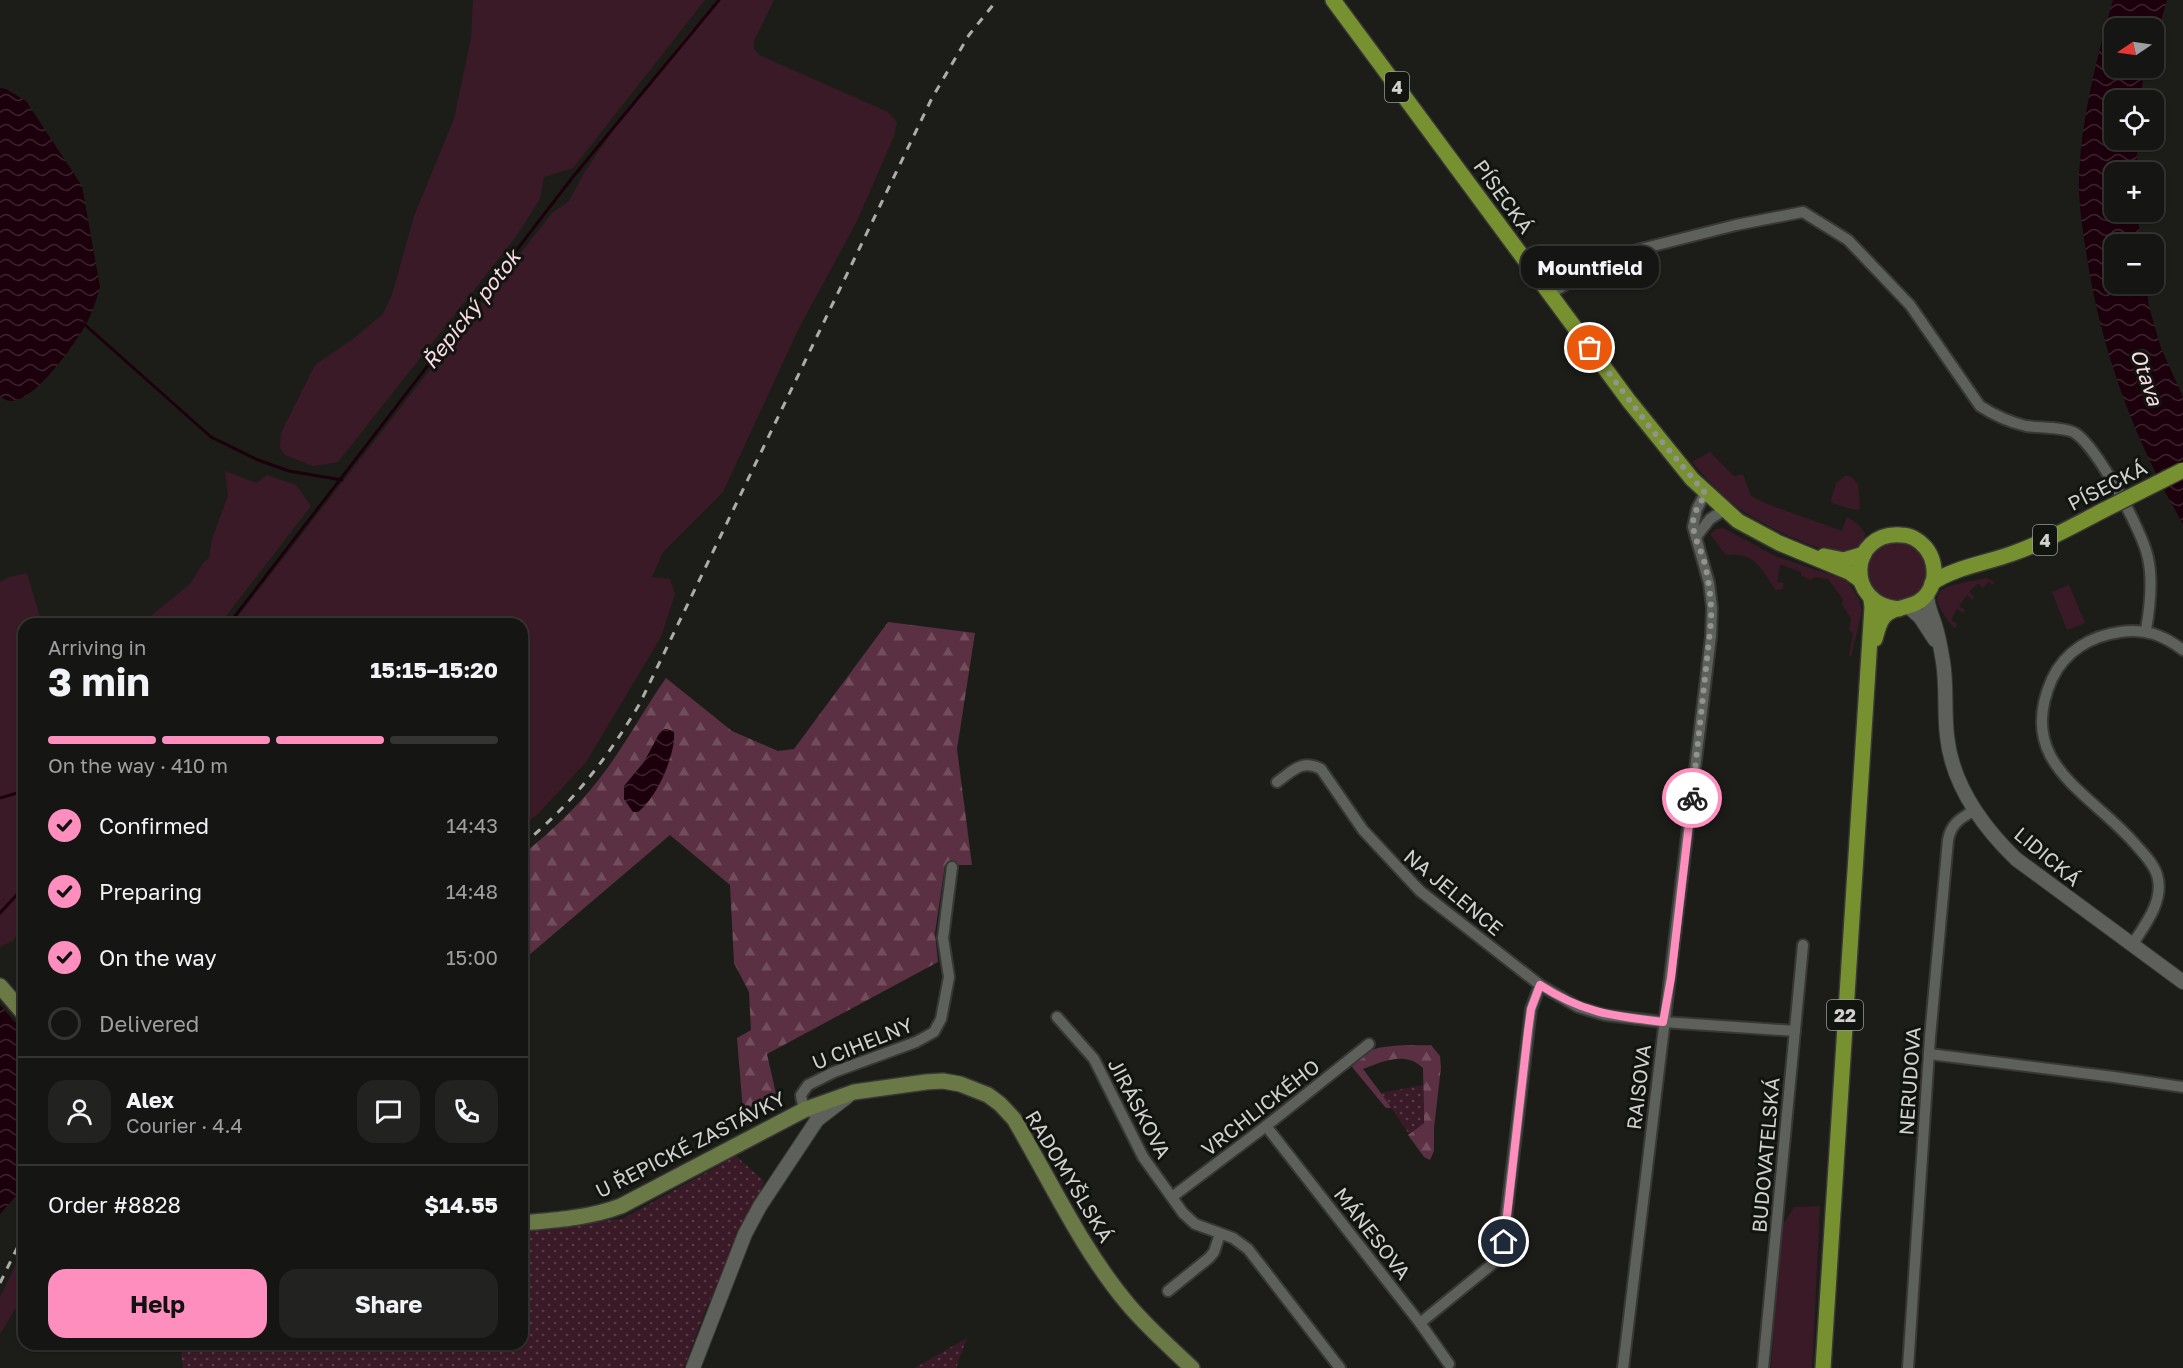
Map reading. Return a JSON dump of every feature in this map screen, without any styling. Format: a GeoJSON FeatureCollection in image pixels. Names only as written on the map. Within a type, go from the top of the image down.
{"type":"FeatureCollection","features":[{"type":"Feature","properties":{"kind":"main road","name":"PÍSECKÁ"},"geometry":{"type":"LineString","coordinates":[[1333,0],[1556,290],[1652,430],[1706,494],[1724,510],[1760,533],[1849,572],[1860,580]]}},
{"type":"Feature","properties":{"kind":"main road","name":"PÍSECKÁ"},"geometry":{"type":"LineString","coordinates":[[1930,589],[1941,577],[2037,544],[2183,470]]}},
{"type":"Feature","properties":{"kind":"main road","name":"4"},"geometry":{"type":"LineString","coordinates":[[1863,554],[1872,543],[1893,534],[1905,535],[1917,540],[1926,548],[1932,559]]}},
{"type":"Feature","properties":{"kind":"main road","name":"PÍSECKÁ"},"geometry":{"type":"LineString","coordinates":[[1803,553],[1844,560],[1863,554]]}},
{"type":"Feature","properties":{"kind":"main road"},"geometry":{"type":"LineString","coordinates":[[1863,554],[1859,571],[1860,580],[1871,599],[1889,609],[1904,608]]}},
{"type":"Feature","properties":{"kind":"main road","name":"PÍSECKÁ"},"geometry":{"type":"LineString","coordinates":[[1932,559],[1953,564],[1983,563]]}},
{"type":"Feature","properties":{"kind":"main road"},"geometry":{"type":"LineString","coordinates":[[1930,589],[1934,567],[1932,559]]}},
{"type":"Feature","properties":{"kind":"main road","name":"4"},"geometry":{"type":"LineString","coordinates":[[1904,608],[1919,602],[1930,589]]}},
{"type":"Feature","properties":{"kind":"main road","name":"22"},"geometry":{"type":"LineString","coordinates":[[1823,1368],[1871,599]]}},
{"type":"Feature","properties":{"kind":"main road","name":"22"},"geometry":{"type":"LineString","coordinates":[[1867,662],[1884,616],[1904,608]]}},
{"type":"Feature","properties":{"kind":"main road"},"geometry":{"type":"LineString","coordinates":[[0,986],[18,1007]]}},
{"type":"Feature","properties":{"kind":"main road","name":"RADOMYŠLSKÁ"},"geometry":{"type":"LineString","coordinates":[[811,1114],[854,1092],[886,1086],[943,1081],[974,1089],[1000,1104],[1014,1119],[1094,1258],[1110,1281],[1127,1304],[1192,1368]]}},
{"type":"Feature","properties":{"kind":"main road","name":"U ŘEPICKÉ ZASTÁVKY"},"geometry":{"type":"LineString","coordinates":[[528,1222],[579,1218],[603,1213],[811,1114]]}},
{"type":"Feature","properties":{"kind":"street"},"geometry":{"type":"LineString","coordinates":[[1556,290],[1590,268],[1617,255],[1736,225],[1803,212],[1848,240],[1910,305],[1980,406],[1993,415],[2024,425],[2074,432],[2091,448],[2103,464],[2142,540],[2148,558],[2150,583],[2146,630]]}},
{"type":"Feature","properties":{"kind":"street","name":"RAISOVA"},"geometry":{"type":"LineString","coordinates":[[1623,1368],[1711,636],[1710,592],[1693,527],[1694,518],[1706,494]]}},
{"type":"Feature","properties":{"kind":"street"},"geometry":{"type":"LineString","coordinates":[[1696,537],[1710,519],[1724,510]]}},
{"type":"Feature","properties":{"kind":"street","name":"LIDICKÁ"},"geometry":{"type":"LineString","coordinates":[[1930,589],[1927,602],[1935,624],[1945,678],[1947,737],[1955,771],[1975,810],[2002,846],[2016,859],[2183,982]]}},
{"type":"Feature","properties":{"kind":"street","name":"LIDICKÁ"},"geometry":{"type":"LineString","coordinates":[[1904,608],[1920,617],[1939,647]]}},
{"type":"Feature","properties":{"kind":"street"},"geometry":{"type":"LineString","coordinates":[[2132,945],[2156,903],[2159,888],[2157,873],[2130,838],[2072,785],[2057,767],[2048,753],[2042,712],[2046,693],[2054,675],[2065,658],[2082,644],[2115,633],[2146,630],[2169,639],[2183,650]]}},
{"type":"Feature","properties":{"kind":"street","name":"NA JELENCE"},"geometry":{"type":"LineString","coordinates":[[1277,782],[1301,766],[1312,765],[1321,769],[1363,830],[1420,891],[1540,985],[1560,998],[1605,1015],[1663,1022],[1795,1031]]}},
{"type":"Feature","properties":{"kind":"street","name":"NERUDOVA"},"geometry":{"type":"LineString","coordinates":[[1908,1368],[1929,1054],[1949,832],[1958,820],[1975,810]]}},
{"type":"Feature","properties":{"kind":"street","name":"U CIHELNY"},"geometry":{"type":"LineString","coordinates":[[811,1114],[802,1103],[801,1095],[808,1085],[834,1072],[916,1042],[934,1032],[940,1019],[949,977],[944,938],[952,867]]}},
{"type":"Feature","properties":{"kind":"street","name":"BUDOVATELSKÁ"},"geometry":{"type":"LineString","coordinates":[[1763,1368],[1803,945]]}},
{"type":"Feature","properties":{"kind":"street"},"geometry":{"type":"LineString","coordinates":[[1420,1323],[1496,1261],[1502,1252],[1531,1009],[1540,985]]}},
{"type":"Feature","properties":{"kind":"street","name":"JIRÁSKOVA"},"geometry":{"type":"LineString","coordinates":[[1057,1017],[1094,1059],[1143,1157],[1189,1219],[1233,1238],[1248,1249],[1340,1368]]}},
{"type":"Feature","properties":{"kind":"street","name":"VRCHLICKÉHO"},"geometry":{"type":"LineString","coordinates":[[1172,1197],[1369,1044]]}},
{"type":"Feature","properties":{"kind":"street"},"geometry":{"type":"LineString","coordinates":[[1929,1054],[2183,1087]]}},
{"type":"Feature","properties":{"kind":"street"},"geometry":{"type":"LineString","coordinates":[[693,1368],[745,1234],[811,1114]]}},
{"type":"Feature","properties":{"kind":"street","name":"MÁNESOVA"},"geometry":{"type":"LineString","coordinates":[[1266,1126],[1420,1323],[1449,1364]]}},
{"type":"Feature","properties":{"kind":"street"},"geometry":{"type":"LineString","coordinates":[[1168,1291],[1209,1258],[1214,1252],[1220,1234]]}},
{"type":"Feature","properties":{"kind":"shaded area"},"geometry":{"type":"Polygon","coordinates":[[[473,0],[705,0],[573,168],[544,177],[540,199],[515,238],[338,462],[313,466],[285,455],[280,448],[281,433],[315,365],[353,339],[383,314],[392,295],[414,216],[454,119],[471,38],[473,0]]]}},
{"type":"Feature","properties":{"kind":"shaded area"},"geometry":{"type":"Polygon","coordinates":[[[719,0],[774,0],[754,41],[754,49],[759,55],[888,112],[897,122],[894,136],[857,221],[799,328],[723,492],[663,552],[652,577],[670,579],[675,594],[661,637],[586,762],[537,815],[528,821],[528,618],[237,618],[552,213],[569,201],[584,173],[618,123],[688,34],[719,0]]]}},
{"type":"Feature","properties":{"kind":"shaded area"},"geometry":{"type":"Polygon","coordinates":[[[1710,452],[1734,476],[1743,474],[1751,496],[1767,504],[1842,531],[1847,517],[1857,523],[1865,533],[1863,546],[1851,553],[1826,550],[1792,538],[1737,507],[1692,462],[1710,452]]]}},
{"type":"Feature","properties":{"kind":"shaded area"},"geometry":{"type":"Polygon","coordinates":[[[225,471],[257,483],[267,475],[296,485],[311,506],[225,618],[148,618],[191,583],[203,563],[209,558],[212,539],[228,496],[225,471]]]}},
{"type":"Feature","properties":{"kind":"shaded area"},"geometry":{"type":"Polygon","coordinates":[[[1845,476],[1850,476],[1858,484],[1860,509],[1856,510],[1832,503],[1836,483],[1845,476]]]}},
{"type":"Feature","properties":{"kind":"shaded area"},"geometry":{"type":"Polygon","coordinates":[[[1723,528],[1777,557],[1847,580],[1859,599],[1862,611],[1851,656],[1849,656],[1853,634],[1849,629],[1851,618],[1842,605],[1843,599],[1828,579],[1815,577],[1811,580],[1801,575],[1801,572],[1780,564],[1777,582],[1784,583],[1782,589],[1776,590],[1751,559],[1736,554],[1726,555],[1710,534],[1716,529],[1723,528]]]}},
{"type":"Feature","properties":{"kind":"shaded area"},"geometry":{"type":"Polygon","coordinates":[[[1897,541],[1918,550],[1927,571],[1918,592],[1897,601],[1876,592],[1867,571],[1876,550],[1897,541]]]}},
{"type":"Feature","properties":{"kind":"shaded area"},"geometry":{"type":"Polygon","coordinates":[[[27,573],[40,618],[18,618],[18,928],[14,940],[0,947],[0,582],[9,577],[27,573]]]}},
{"type":"Feature","properties":{"kind":"shaded area"},"geometry":{"type":"Polygon","coordinates":[[[1987,578],[1995,583],[1992,585],[1989,581],[1983,588],[1978,583],[1969,592],[1974,597],[1973,600],[1967,595],[1959,606],[1965,610],[1963,613],[1957,609],[1951,620],[1957,624],[1955,629],[1938,603],[1938,595],[1950,586],[1987,578]]]}},
{"type":"Feature","properties":{"kind":"shaded area"},"geometry":{"type":"Polygon","coordinates":[[[2069,585],[2085,623],[2067,630],[2052,592],[2069,585]]]}},
{"type":"Feature","properties":{"kind":"shaded area"},"geometry":{"type":"Polygon","coordinates":[[[1423,1085],[1424,1123],[1409,1134],[1381,1093],[1423,1085]]]}},
{"type":"Feature","properties":{"kind":"shaded area"},"geometry":{"type":"Polygon","coordinates":[[[736,1156],[764,1181],[745,1234],[707,1306],[684,1368],[183,1368],[181,1350],[528,1350],[528,1228],[622,1219],[736,1156]]]}},
{"type":"Feature","properties":{"kind":"shaded area"},"geometry":{"type":"Polygon","coordinates":[[[1820,1206],[1812,1368],[1771,1368],[1781,1228],[1794,1207],[1820,1206]]]}},
{"type":"Feature","properties":{"kind":"shaded area"},"geometry":{"type":"Polygon","coordinates":[[[18,1260],[18,1305],[0,1334],[0,1297],[18,1260]]]}},
{"type":"Feature","properties":{"kind":"shaded area"},"geometry":{"type":"Polygon","coordinates":[[[967,1338],[956,1368],[915,1368],[967,1338]]]}},
{"type":"Feature","properties":{"kind":"green space"},"geometry":{"type":"Polygon","coordinates":[[[888,622],[975,633],[957,749],[972,865],[945,865],[935,933],[938,962],[767,1054],[776,1094],[743,1111],[737,1038],[751,1030],[749,992],[734,963],[730,885],[670,835],[528,956],[528,850],[567,816],[597,782],[666,678],[732,731],[778,751],[794,749],[888,622]]]}},
{"type":"Feature","properties":{"kind":"green space"},"geometry":{"type":"Polygon","coordinates":[[[1431,1045],[1440,1056],[1441,1067],[1434,1128],[1434,1151],[1430,1160],[1424,1157],[1408,1135],[1424,1123],[1423,1068],[1409,1060],[1394,1059],[1363,1069],[1392,1108],[1386,1108],[1352,1067],[1357,1059],[1375,1049],[1431,1045]]]}},
{"type":"Feature","properties":{"kind":"water"},"geometry":{"type":"Polygon","coordinates":[[[2113,0],[2167,0],[2162,18],[2108,18],[2113,0]]]}},
{"type":"Feature","properties":{"kind":"water","name":"Otava"},"geometry":{"type":"Polygon","coordinates":[[[2104,34],[2104,78],[2144,78],[2142,90],[2104,90],[2104,150],[2137,150],[2137,162],[2104,162],[2104,222],[2139,222],[2139,234],[2104,234],[2104,294],[2147,294],[2161,348],[2183,397],[2183,524],[2134,426],[2110,358],[2092,287],[2082,222],[2079,174],[2083,130],[2104,34]]]}},
{"type":"Feature","properties":{"kind":"water"},"geometry":{"type":"Polygon","coordinates":[[[0,88],[26,101],[82,186],[100,287],[87,321],[60,362],[34,389],[22,398],[10,401],[0,396],[0,88]]]}},
{"type":"Feature","properties":{"kind":"water"},"geometry":{"type":"Polygon","coordinates":[[[664,729],[674,732],[674,742],[664,776],[645,806],[638,812],[633,812],[624,799],[624,786],[644,762],[664,729]]]}},
{"type":"Feature","properties":{"kind":"water"},"geometry":{"type":"Polygon","coordinates":[[[0,1005],[18,1025],[18,1194],[0,1214],[0,1005]]]}},
{"type":"Feature","properties":{"kind":"waterway","name":"Řepický potok"},"geometry":{"type":"LineString","coordinates":[[234,618],[572,178],[719,0]]}},
{"type":"Feature","properties":{"kind":"waterway"},"geometry":{"type":"LineString","coordinates":[[83,323],[211,437],[258,460],[289,471],[342,480]]}},
{"type":"Feature","properties":{"kind":"waterway"},"geometry":{"type":"LineString","coordinates":[[0,798],[18,793]]}},
{"type":"Feature","properties":{"kind":"waterway","name":"Řepický potok"},"geometry":{"type":"LineString","coordinates":[[0,913],[18,894]]}},
{"type":"Feature","properties":{"kind":"railway"},"geometry":{"type":"LineString","coordinates":[[528,840],[557,814],[602,762],[640,703],[932,98],[969,35],[997,0]]}},
{"type":"Feature","properties":{"kind":"railway"},"geometry":{"type":"LineString","coordinates":[[0,1283],[18,1246]]}},
{"type":"Feature","properties":{"kind":"way so far"},"geometry":{"type":"LineString","coordinates":[[1590,348],[1652,430],[1706,494],[1697,509],[1693,527],[1708,583],[1712,608],[1711,636],[1692,798]]}},
{"type":"Feature","properties":{"kind":"place","name":"Mountfield"},"geometry":{"type":"Point","coordinates":[1590,348]}},
{"type":"Feature","properties":{"kind":"route"},"geometry":{"type":"LineString","coordinates":[[1504,1242],[1533,998],[1540,985],[1560,998],[1590,1011],[1663,1022],[1671,978],[1692,798]]}}]}
